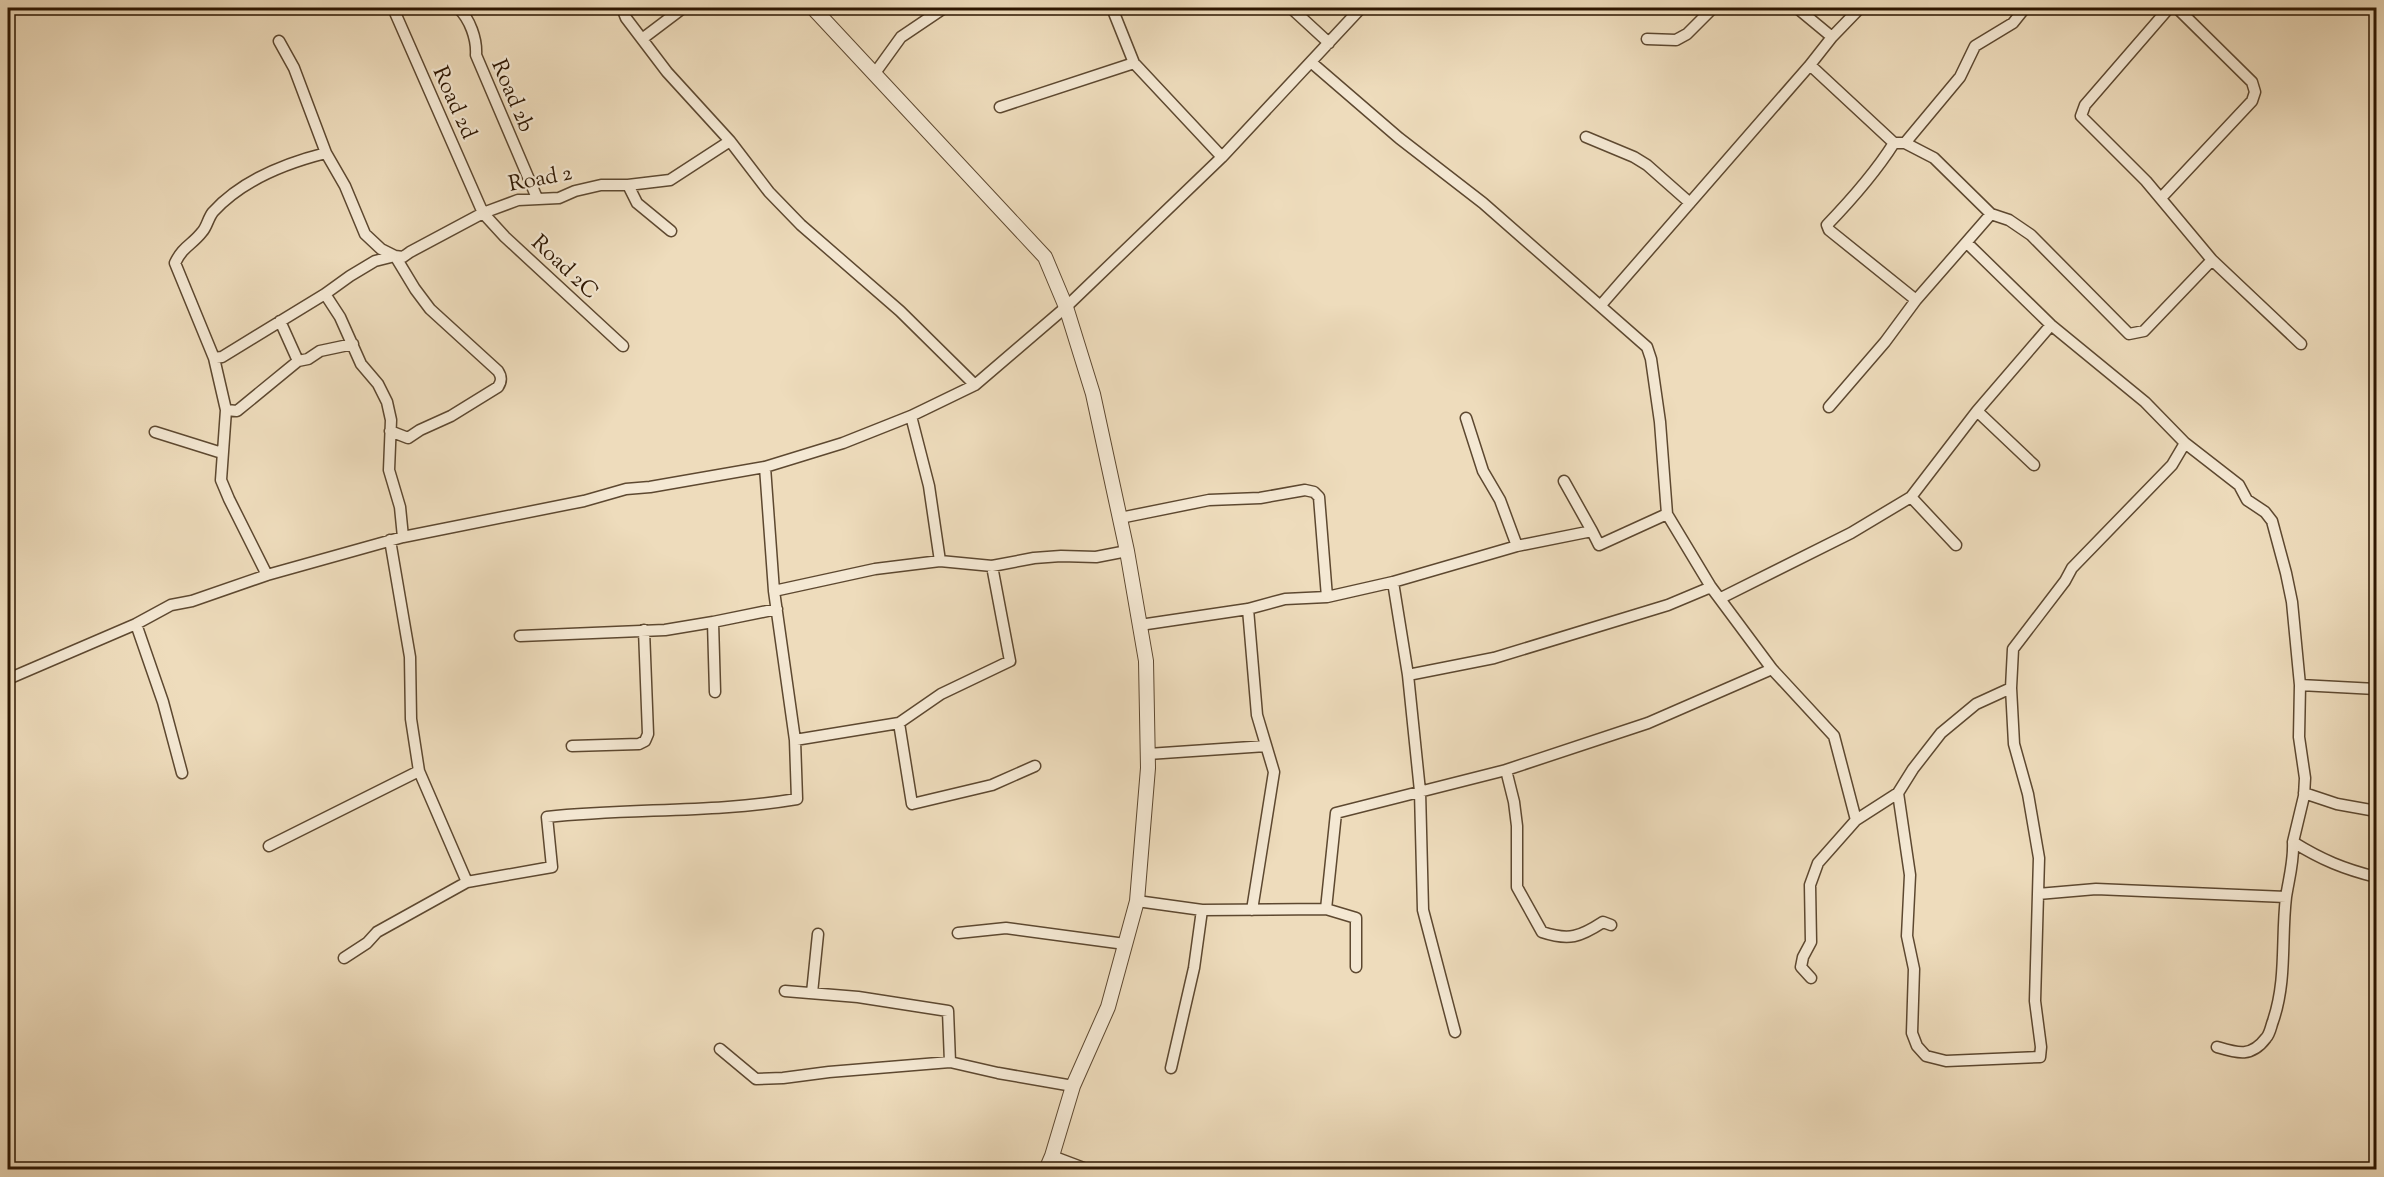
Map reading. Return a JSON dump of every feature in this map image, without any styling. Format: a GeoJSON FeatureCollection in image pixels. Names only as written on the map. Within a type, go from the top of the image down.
{"type":"FeatureCollection","features":[{"type":"Feature","properties":{"kind":"street","name":"Road 2d"},"geometry":{"type":"LineString","coordinates":[[393,8],[483,213]]}},
{"type":"Feature","properties":{"kind":"street","name":"Road 2b"},"geometry":{"type":"LineString","coordinates":[[459,8],[464,12],[477,43],[476,55],[537,198]]}},
{"type":"Feature","properties":{"kind":"street"},"geometry":{"type":"LineString","coordinates":[[622,8],[626,18],[667,72],[730,141],[769,192],[801,225],[900,311],[975,385]]}},
{"type":"Feature","properties":{"kind":"street"},"geometry":{"type":"LineString","coordinates":[[642,39],[683,8]]}},
{"type":"Feature","properties":{"kind":"street"},"geometry":{"type":"LineString","coordinates":[[813,8],[1045,257],[1066,307],[1093,394],[1127,551],[1146,661],[1148,754],[1137,901],[1108,1006],[1073,1086],[1046,1170]]}},
{"type":"Feature","properties":{"kind":"street"},"geometry":{"type":"LineString","coordinates":[[875,73],[902,37],[944,8]]}},
{"type":"Feature","properties":{"kind":"street"},"geometry":{"type":"LineString","coordinates":[[1112,8],[1134,63],[1222,157]]}},
{"type":"Feature","properties":{"kind":"street"},"geometry":{"type":"LineString","coordinates":[[1291,8],[1329,43]]}},
{"type":"Feature","properties":{"kind":"street"},"geometry":{"type":"LineString","coordinates":[[8,679],[136,624],[171,605],[192,601],[267,575],[403,537],[584,501],[626,489],[650,488],[765,467],[843,443],[911,416],[975,385],[1066,307],[1222,157],[1361,8]]}},
{"type":"Feature","properties":{"kind":"street"},"geometry":{"type":"LineString","coordinates":[[1647,39],[1676,40],[1687,34],[1713,8]]}},
{"type":"Feature","properties":{"kind":"street"},"geometry":{"type":"LineString","coordinates":[[1797,8],[1832,37]]}},
{"type":"Feature","properties":{"kind":"street"},"geometry":{"type":"LineString","coordinates":[[1601,305],[1832,37],[1860,8]]}},
{"type":"Feature","properties":{"kind":"street"},"geometry":{"type":"LineString","coordinates":[[1917,300],[1829,230],[1827,225],[1852,200],[1960,77],[1975,46],[2013,23],[2025,8]]}},
{"type":"Feature","properties":{"kind":"street"},"geometry":{"type":"LineString","coordinates":[[2169,8],[2085,105],[2081,116],[2161,198],[2212,260],[2301,344]]}},
{"type":"Feature","properties":{"kind":"street"},"geometry":{"type":"LineString","coordinates":[[2161,198],[2252,100],[2255,92],[2252,82],[2176,8]]}},
{"type":"Feature","properties":{"kind":"street"},"geometry":{"type":"LineString","coordinates":[[279,41],[294,68],[326,153],[345,186],[365,234],[381,249],[395,256],[415,290],[430,309],[498,370],[501,383],[498,387],[451,416],[408,438],[390,431]]}},
{"type":"Feature","properties":{"kind":"street"},"geometry":{"type":"LineString","coordinates":[[1000,107],[1134,63]]}},
{"type":"Feature","properties":{"kind":"street"},"geometry":{"type":"LineString","coordinates":[[1312,63],[1399,138],[1484,202],[1647,347],[1651,359],[1660,422],[1667,514],[1711,587],[1772,669],[1834,736],[1856,820]]}},
{"type":"Feature","properties":{"kind":"street"},"geometry":{"type":"LineString","coordinates":[[1810,65],[1900,143],[1934,158],[1991,214],[2010,220],[2031,235],[2129,334],[2144,331],[2212,260]]}},
{"type":"Feature","properties":{"kind":"street"},"geometry":{"type":"LineString","coordinates":[[1586,137],[1635,157],[1690,202]]}},
{"type":"Feature","properties":{"kind":"street","name":"Road 2"},"geometry":{"type":"LineString","coordinates":[[214,358],[222,357],[375,261],[395,256],[403,257],[483,213],[518,200],[559,198],[575,190],[601,184],[628,185],[670,180],[730,141]]}},
{"type":"Feature","properties":{"kind":"street"},"geometry":{"type":"LineString","coordinates":[[267,575],[221,480],[226,410],[214,358],[175,262],[181,251],[203,232],[212,213],[243,187],[294,161],[326,153]]}},
{"type":"Feature","properties":{"kind":"street"},"geometry":{"type":"LineString","coordinates":[[628,185],[637,203],[671,231]]}},
{"type":"Feature","properties":{"kind":"street","name":"Road 2C"},"geometry":{"type":"LineString","coordinates":[[483,213],[505,237],[623,346]]}},
{"type":"Feature","properties":{"kind":"street"},"geometry":{"type":"LineString","coordinates":[[1829,407],[1991,214]]}},
{"type":"Feature","properties":{"kind":"street"},"geometry":{"type":"LineString","coordinates":[[1967,243],[2051,325],[2145,402],[2185,442],[2239,485],[2247,500],[2265,512],[2272,521],[2292,602],[2300,685],[2299,737],[2305,778],[2304,793],[2293,842],[2294,855],[2286,897],[2283,976],[2275,1016],[2267,1038],[2253,1050],[2241,1054],[2217,1047]]}},
{"type":"Feature","properties":{"kind":"street"},"geometry":{"type":"LineString","coordinates":[[325,294],[365,370],[383,392],[391,420],[389,470],[400,507],[403,537]]}},
{"type":"Feature","properties":{"kind":"street"},"geometry":{"type":"LineString","coordinates":[[280,321],[298,361]]}},
{"type":"Feature","properties":{"kind":"street"},"geometry":{"type":"LineString","coordinates":[[1721,598],[1851,533],[1911,497],[1977,411],[2051,325]]}},
{"type":"Feature","properties":{"kind":"street"},"geometry":{"type":"LineString","coordinates":[[226,410],[237,411],[298,361],[308,359],[320,351],[353,344]]}},
{"type":"Feature","properties":{"kind":"street"},"geometry":{"type":"LineString","coordinates":[[1977,411],[2034,465]]}},
{"type":"Feature","properties":{"kind":"street"},"geometry":{"type":"LineString","coordinates":[[911,416],[929,486],[940,561]]}},
{"type":"Feature","properties":{"kind":"street"},"geometry":{"type":"LineString","coordinates":[[1466,418],[1483,471],[1500,500],[1517,546]]}},
{"type":"Feature","properties":{"kind":"street"},"geometry":{"type":"LineString","coordinates":[[155,432],[222,453]]}},
{"type":"Feature","properties":{"kind":"street"},"geometry":{"type":"LineString","coordinates":[[1898,793],[1910,875],[1907,936],[1914,969],[1912,1033],[1917,1046],[1926,1056],[1946,1061],[2040,1057],[2041,1047],[2035,1001],[2038,858],[2028,794],[2014,744],[2011,688],[2013,649],[2065,581],[2072,567],[2172,465],[2185,442]]}},
{"type":"Feature","properties":{"kind":"street"},"geometry":{"type":"LineString","coordinates":[[344,958],[367,943],[377,932],[467,882],[552,867],[547,817],[587,813],[756,806],[797,799],[795,740],[774,591],[765,467]]}},
{"type":"Feature","properties":{"kind":"street"},"geometry":{"type":"LineString","coordinates":[[1564,481],[1599,545],[1667,514]]}},
{"type":"Feature","properties":{"kind":"street"},"geometry":{"type":"LineString","coordinates":[[1120,518],[1220,499],[1260,498],[1305,490],[1314,492],[1319,497],[1327,597]]}},
{"type":"Feature","properties":{"kind":"street"},"geometry":{"type":"LineString","coordinates":[[1911,497],[1956,545]]}},
{"type":"Feature","properties":{"kind":"street"},"geometry":{"type":"LineString","coordinates":[[1140,625],[1248,609],[1285,598],[1327,597],[1393,582],[1517,546],[1592,531]]}},
{"type":"Feature","properties":{"kind":"street"},"geometry":{"type":"LineString","coordinates":[[390,540],[410,657],[411,719],[419,771],[467,882]]}},
{"type":"Feature","properties":{"kind":"street"},"geometry":{"type":"LineString","coordinates":[[774,591],[875,569],[940,561],[992,566],[1034,558],[1096,557],[1127,551]]}},
{"type":"Feature","properties":{"kind":"street"},"geometry":{"type":"LineString","coordinates":[[795,740],[899,723],[941,694],[1010,660],[992,566]]}},
{"type":"Feature","properties":{"kind":"street"},"geometry":{"type":"LineString","coordinates":[[1393,582],[1408,675],[1420,791],[1423,910],[1455,1032]]}},
{"type":"Feature","properties":{"kind":"street"},"geometry":{"type":"LineString","coordinates":[[1408,675],[1494,658],[1668,604],[1711,587]]}},
{"type":"Feature","properties":{"kind":"street"},"geometry":{"type":"LineString","coordinates":[[520,636],[665,630],[777,609]]}},
{"type":"Feature","properties":{"kind":"street"},"geometry":{"type":"LineString","coordinates":[[1248,609],[1257,715],[1274,772],[1251,910]]}},
{"type":"Feature","properties":{"kind":"street"},"geometry":{"type":"LineString","coordinates":[[713,622],[715,692]]}},
{"type":"Feature","properties":{"kind":"street"},"geometry":{"type":"LineString","coordinates":[[136,624],[165,711],[182,773]]}},
{"type":"Feature","properties":{"kind":"street"},"geometry":{"type":"LineString","coordinates":[[572,746],[639,744],[645,741],[648,734],[645,630]]}},
{"type":"Feature","properties":{"kind":"street"},"geometry":{"type":"LineString","coordinates":[[1326,909],[1336,813],[1506,770],[1648,723],[1772,669]]}},
{"type":"Feature","properties":{"kind":"street"},"geometry":{"type":"LineString","coordinates":[[2300,685],[2376,689]]}},
{"type":"Feature","properties":{"kind":"street"},"geometry":{"type":"LineString","coordinates":[[1811,978],[1801,967],[1803,957],[1811,942],[1810,885],[1818,862],[1856,820],[1898,793],[1941,733],[1976,704],[2011,688]]}},
{"type":"Feature","properties":{"kind":"street"},"geometry":{"type":"LineString","coordinates":[[899,723],[912,804],[992,785],[1035,766]]}},
{"type":"Feature","properties":{"kind":"street"},"geometry":{"type":"LineString","coordinates":[[1148,754],[1266,746]]}},
{"type":"Feature","properties":{"kind":"street"},"geometry":{"type":"LineString","coordinates":[[1506,770],[1517,826],[1517,887],[1542,932],[1559,938],[1572,937],[1584,934],[1603,922],[1611,925]]}},
{"type":"Feature","properties":{"kind":"street"},"geometry":{"type":"LineString","coordinates":[[269,846],[419,771]]}},
{"type":"Feature","properties":{"kind":"street"},"geometry":{"type":"LineString","coordinates":[[2304,793],[2337,804],[2376,811]]}},
{"type":"Feature","properties":{"kind":"street"},"geometry":{"type":"LineString","coordinates":[[2293,842],[2315,856],[2343,869],[2376,877]]}},
{"type":"Feature","properties":{"kind":"street"},"geometry":{"type":"LineString","coordinates":[[2038,894],[2096,889],[2286,897]]}},
{"type":"Feature","properties":{"kind":"street"},"geometry":{"type":"LineString","coordinates":[[1137,901],[1202,910],[1326,909],[1356,918],[1356,968]]}},
{"type":"Feature","properties":{"kind":"street"},"geometry":{"type":"LineString","coordinates":[[1171,1068],[1194,968],[1202,910]]}},
{"type":"Feature","properties":{"kind":"street"},"geometry":{"type":"LineString","coordinates":[[958,933],[1006,928],[1125,944]]}},
{"type":"Feature","properties":{"kind":"street"},"geometry":{"type":"LineString","coordinates":[[812,993],[818,934]]}},
{"type":"Feature","properties":{"kind":"street"},"geometry":{"type":"LineString","coordinates":[[785,991],[858,997],[948,1011],[951,1062]]}},
{"type":"Feature","properties":{"kind":"street"},"geometry":{"type":"LineString","coordinates":[[720,1049],[756,1079],[951,1062],[1073,1086]]}},
{"type":"Feature","properties":{"kind":"street"},"geometry":{"type":"LineString","coordinates":[[1052,1156],[1089,1170]]}}]}
